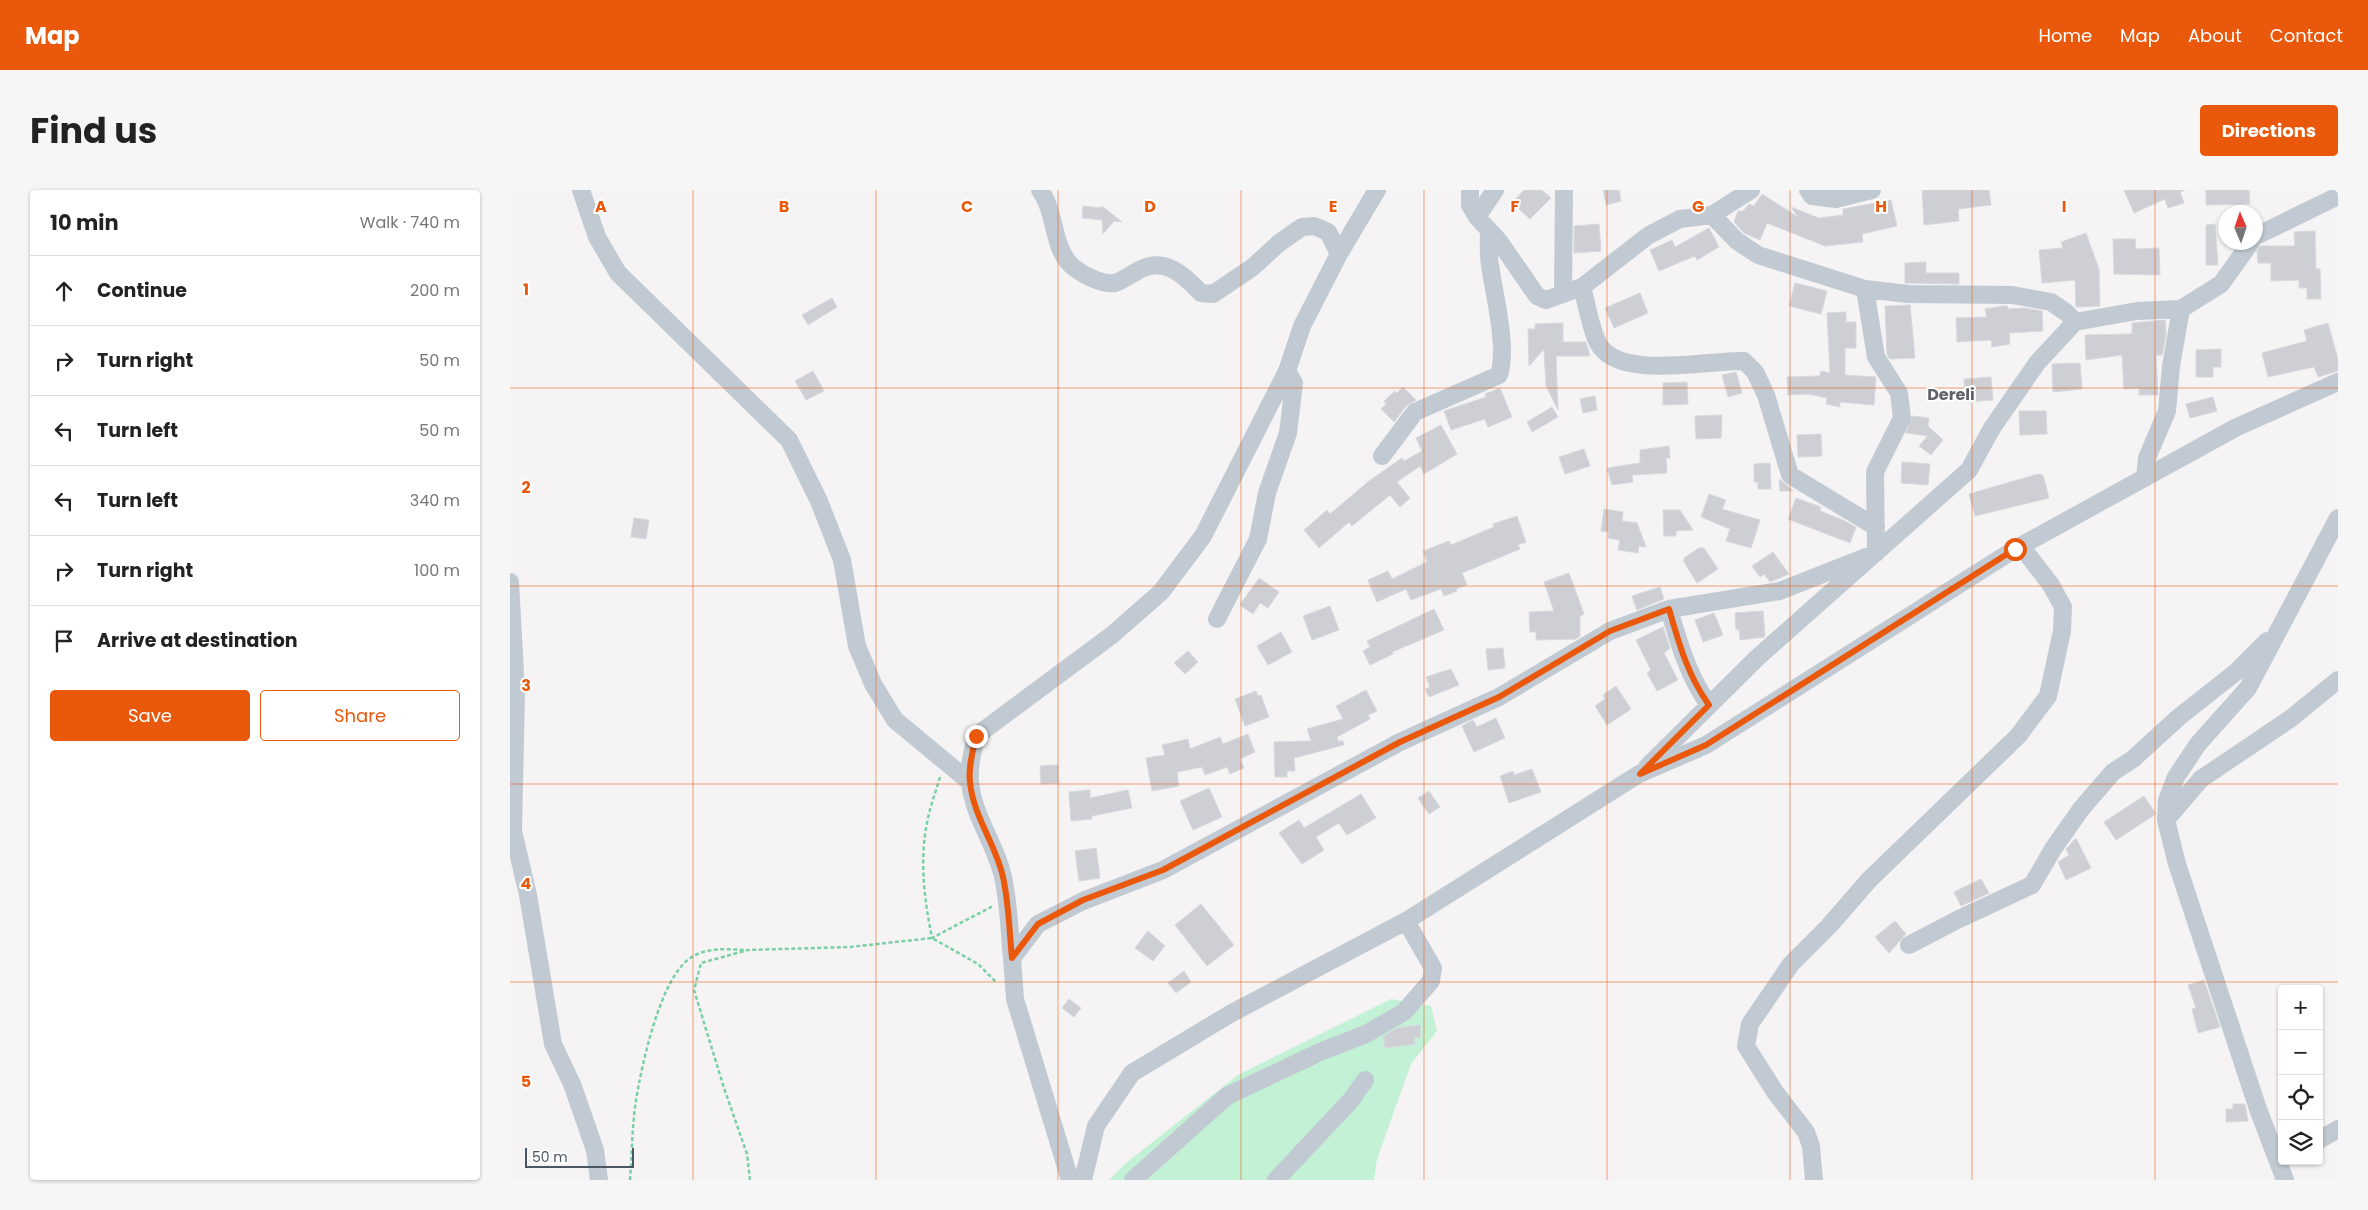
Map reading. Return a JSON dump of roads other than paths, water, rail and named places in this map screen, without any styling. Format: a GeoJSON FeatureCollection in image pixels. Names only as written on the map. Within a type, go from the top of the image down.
{"type":"FeatureCollection","features":[{"type":"Feature","properties":{"kind":"street"},"geometry":{"type":"LineString","coordinates":[[581,190],[597,237],[618,273],[789,440],[819,501],[842,560],[857,646],[873,684],[895,720],[970,782]]}},
{"type":"Feature","properties":{"kind":"street"},"geometry":{"type":"LineString","coordinates":[[1040,190],[1045,197],[1055,225],[1060,248],[1070,264],[1096,280],[1115,283],[1143,268],[1162,265],[1183,274],[1200,293],[1213,294],[1253,267],[1279,243],[1302,227],[1314,226],[1328,232],[1339,254]]}},
{"type":"Feature","properties":{"kind":"street"},"geometry":{"type":"LineString","coordinates":[[1070,1180],[1015,1000],[1002,874],[993,846],[980,820],[970,782],[971,759],[976,736],[1112,635],[1161,592],[1203,536],[1287,371],[1302,326],[1339,254],[1377,190]]}},
{"type":"Feature","properties":{"kind":"street"},"geometry":{"type":"LineString","coordinates":[[1470,190],[1470,205],[1521,270],[1537,296],[1546,300],[1582,287],[1649,235],[1680,219],[1712,214],[1751,190]]}},
{"type":"Feature","properties":{"kind":"street"},"geometry":{"type":"LineString","coordinates":[[1382,456],[1415,412],[1499,375],[1502,367],[1500,334],[1483,223],[1495,190]]}},
{"type":"Feature","properties":{"kind":"street"},"geometry":{"type":"LineString","coordinates":[[1563,294],[1564,190]]}},
{"type":"Feature","properties":{"kind":"street"},"geometry":{"type":"LineString","coordinates":[[1808,190],[1812,196],[1836,198],[1872,190]]}},
{"type":"Feature","properties":{"kind":"street"},"geometry":{"type":"LineString","coordinates":[[2263,233],[2338,196]]}},
{"type":"Feature","properties":{"kind":"street"},"geometry":{"type":"LineString","coordinates":[[1712,214],[1737,241],[1758,255],[1865,289],[1908,294],[2012,295],[2051,302],[2067,313],[2075,322]]}},
{"type":"Feature","properties":{"kind":"street"},"geometry":{"type":"LineString","coordinates":[[1640,774],[1758,657],[1970,470],[1992,428],[2037,363],[2075,322],[2137,311],[2181,309],[2222,284],[2245,250]]}},
{"type":"Feature","properties":{"kind":"street"},"geometry":{"type":"LineString","coordinates":[[1582,287],[1598,343],[1609,356],[1624,363],[1667,366],[1744,361],[1755,372],[1766,395],[1790,474],[1876,527]]}},
{"type":"Feature","properties":{"kind":"street"},"geometry":{"type":"LineString","coordinates":[[1865,289],[1876,357],[1899,393],[1902,418],[1875,472],[1876,553]]}},
{"type":"Feature","properties":{"kind":"street"},"geometry":{"type":"LineString","coordinates":[[2145,478],[2147,458],[2167,411],[2171,366],[2181,309]]}},
{"type":"Feature","properties":{"kind":"street"},"geometry":{"type":"LineString","coordinates":[[1217,618],[1258,539],[1267,493],[1288,433],[1294,383],[1287,371]]}},
{"type":"Feature","properties":{"kind":"street"},"geometry":{"type":"LineString","coordinates":[[1083,1180],[1096,1126],[1132,1073],[1230,1014],[1406,921],[1640,774],[1706,745],[2021,546],[2237,427],[2338,382]]}},
{"type":"Feature","properties":{"kind":"street"},"geometry":{"type":"LineString","coordinates":[[2287,1172],[2258,1109],[2180,873],[2166,820],[2168,800],[2176,777],[2198,744],[2248,688],[2338,518]]}},
{"type":"Feature","properties":{"kind":"street"},"geometry":{"type":"LineString","coordinates":[[1814,1180],[1811,1146],[1806,1132],[1775,1092],[1746,1046],[1750,1024],[1791,964],[1869,880],[2018,736],[2048,696],[2062,631],[2063,607],[2051,585],[2021,546]]}},
{"type":"Feature","properties":{"kind":"street"},"geometry":{"type":"LineString","coordinates":[[1012,958],[1038,924],[1083,900],[1163,870],[1400,742],[1499,697],[1610,631],[1669,609],[1780,591],[1876,553]]}},
{"type":"Feature","properties":{"kind":"street"},"geometry":{"type":"LineString","coordinates":[[510,582],[516,692],[513,831],[528,895],[553,1044],[572,1084],[594,1150],[599,1180]]}},
{"type":"Feature","properties":{"kind":"street"},"geometry":{"type":"LineString","coordinates":[[1669,609],[1682,656],[1699,690],[1709,705]]}},
{"type":"Feature","properties":{"kind":"street"},"geometry":{"type":"LineString","coordinates":[[1909,945],[2032,885],[2080,809],[2113,772],[2133,759],[2179,717],[2236,672],[2260,646],[2276,635]]}},
{"type":"Feature","properties":{"kind":"street"},"geometry":{"type":"LineString","coordinates":[[2166,820],[2201,780],[2290,719],[2338,680]]}},
{"type":"Feature","properties":{"kind":"street"},"geometry":{"type":"LineString","coordinates":[[1133,1180],[1228,1096],[1320,1052],[1366,1034],[1404,1012],[1430,981],[1433,968],[1406,921]]}},
{"type":"Feature","properties":{"kind":"street"},"geometry":{"type":"LineString","coordinates":[[1276,1180],[1352,1098],[1365,1080]]}},
{"type":"Feature","properties":{"kind":"street"},"geometry":{"type":"LineString","coordinates":[[2323,1138],[2338,1129]]}},
{"type":"Feature","properties":{"kind":"district","name":"Dereli"},"geometry":{"type":"Point","coordinates":[1951,394]}}]}
